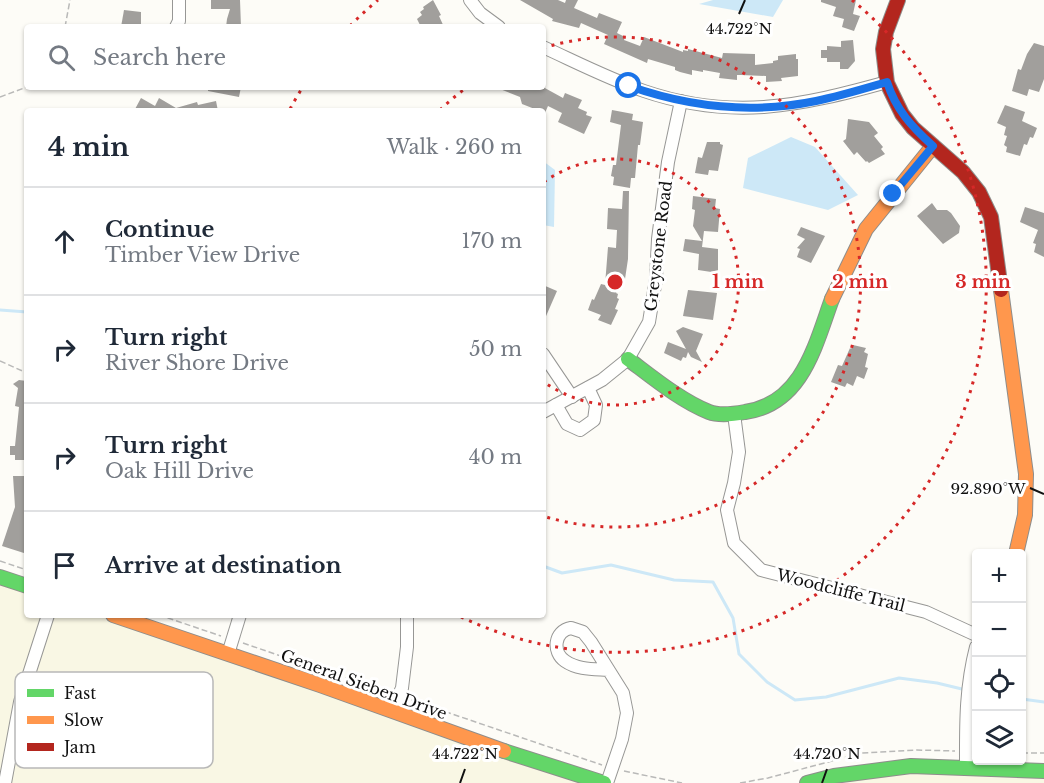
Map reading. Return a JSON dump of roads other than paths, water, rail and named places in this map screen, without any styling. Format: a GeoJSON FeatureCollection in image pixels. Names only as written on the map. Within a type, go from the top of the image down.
{"type":"FeatureCollection","features":[{"type":"Feature","properties":{"kind":"street"},"geometry":{"type":"LineString","coordinates":[[179,0],[179,24]]}},
{"type":"Feature","properties":{"kind":"street"},"geometry":{"type":"LineString","coordinates":[[470,0],[480,13],[495,24]]}},
{"type":"Feature","properties":{"kind":"street"},"geometry":{"type":"LineString","coordinates":[[898,0],[888,22],[883,44],[887,82],[896,104],[913,128],[958,168],[977,189],[991,218],[1026,474],[1025,515],[1017,549]]}},
{"type":"Feature","properties":{"kind":"street"},"geometry":{"type":"LineString","coordinates":[[546,48],[629,86],[681,101],[718,107],[775,107],[815,101],[887,82]]}},
{"type":"Feature","properties":{"kind":"street","name":"Greystone Road"},"geometry":{"type":"LineString","coordinates":[[546,410],[602,380],[628,359],[649,322],[656,279],[658,239],[668,162],[681,101]]}},
{"type":"Feature","properties":{"kind":"street"},"geometry":{"type":"LineString","coordinates":[[628,359],[675,393],[710,413],[734,414],[760,410],[789,392],[810,359],[835,290],[866,229],[933,146]]}},
{"type":"Feature","properties":{"kind":"street"},"geometry":{"type":"LineString","coordinates":[[546,358],[572,397]]}},
{"type":"Feature","properties":{"kind":"street"},"geometry":{"type":"LineString","coordinates":[[556,405],[567,424],[580,430],[594,420],[596,405],[588,388]]}},
{"type":"Feature","properties":{"kind":"street","name":"Woodcliffe Trail"},"geometry":{"type":"LineString","coordinates":[[734,414],[739,452],[727,510],[734,543],[761,570],[926,612],[972,633]]}},
{"type":"Feature","properties":{"kind":"street"},"geometry":{"type":"LineString","coordinates":[[0,577],[24,585]]}},
{"type":"Feature","properties":{"kind":"street"},"geometry":{"type":"LineString","coordinates":[[30,672],[47,618]]}},
{"type":"Feature","properties":{"kind":"street","name":"General Sieben Drive"},"geometry":{"type":"LineString","coordinates":[[122,618],[482,744],[606,783]]}},
{"type":"Feature","properties":{"kind":"street"},"geometry":{"type":"LineString","coordinates":[[228,654],[239,618]]}},
{"type":"Feature","properties":{"kind":"street"},"geometry":{"type":"LineString","coordinates":[[392,711],[402,688],[407,647],[407,618]]}},
{"type":"Feature","properties":{"kind":"street"},"geometry":{"type":"LineString","coordinates":[[966,769],[969,676],[974,657]]}},
{"type":"Feature","properties":{"kind":"street"},"geometry":{"type":"LineString","coordinates":[[606,783],[622,739],[627,713],[623,693],[608,670]]}},
{"type":"Feature","properties":{"kind":"street"},"geometry":{"type":"LineString","coordinates":[[5,783],[4,767],[15,722]]}},
{"type":"Feature","properties":{"kind":"street"},"geometry":{"type":"LineString","coordinates":[[807,783],[834,776],[911,766],[1044,771]]}},
{"type":"Feature","properties":{"kind":"water"},"geometry":{"type":"Polygon","coordinates":[[[713,0],[783,0],[773,17],[699,4],[713,0]]]}},
{"type":"Feature","properties":{"kind":"water"},"geometry":{"type":"Polygon","coordinates":[[[791,137],[815,147],[858,195],[828,210],[743,188],[748,158],[791,137]]]}},
{"type":"Feature","properties":{"kind":"water"},"geometry":{"type":"Polygon","coordinates":[[[546,163],[555,170],[554,227],[546,226],[546,163]]]}},
{"type":"Feature","properties":{"kind":"waterway"},"geometry":{"type":"LineString","coordinates":[[0,310],[24,312]]}},
{"type":"Feature","properties":{"kind":"waterway"},"geometry":{"type":"LineString","coordinates":[[546,567],[562,573],[611,565],[674,580],[713,582],[733,618],[739,654],[767,682],[795,700],[826,697],[899,678],[966,690]]}},
{"type":"Feature","properties":{"kind":"waterway"},"geometry":{"type":"LineString","coordinates":[[1026,700],[1044,702]]}}]}
